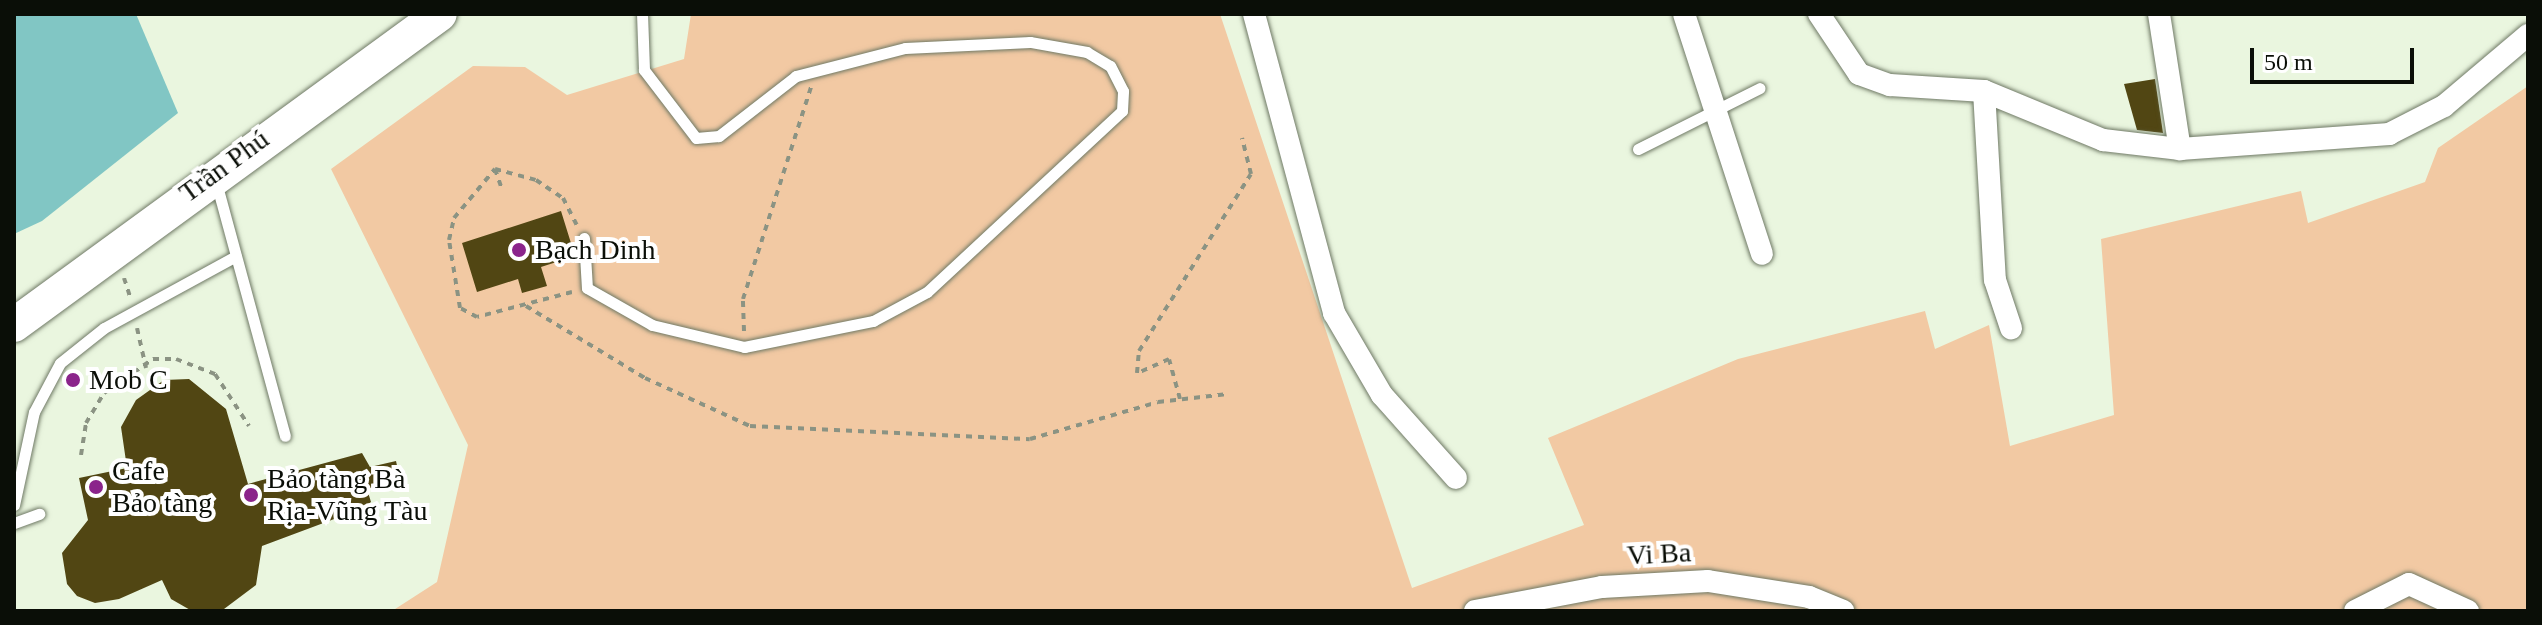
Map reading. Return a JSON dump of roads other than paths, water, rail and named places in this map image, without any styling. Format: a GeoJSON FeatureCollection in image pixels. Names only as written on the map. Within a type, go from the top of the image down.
{"type":"FeatureCollection","features":[{"type":"Feature","properties":{"kind":"main road","name":"Trần Phú"},"geometry":{"type":"LineString","coordinates":[[14,325],[213,173],[440,14]]}},
{"type":"Feature","properties":{"kind":"street"},"geometry":{"type":"LineString","coordinates":[[1254,14],[1334,313],[1382,395],[1456,478]]}},
{"type":"Feature","properties":{"kind":"street"},"geometry":{"type":"LineString","coordinates":[[1684,14],[1712,111],[1762,254]]}},
{"type":"Feature","properties":{"kind":"street"},"geometry":{"type":"LineString","coordinates":[[1819,14],[1859,74],[1890,85],[1984,91],[2103,140],[2180,149],[2389,134],[2444,106],[2528,35]]}},
{"type":"Feature","properties":{"kind":"street"},"geometry":{"type":"LineString","coordinates":[[2159,14],[2180,149]]}},
{"type":"Feature","properties":{"kind":"street"},"geometry":{"type":"LineString","coordinates":[[1984,91],[1995,280],[2011,328]]}},
{"type":"Feature","properties":{"kind":"street","name":"Vi Ba"},"geometry":{"type":"LineString","coordinates":[[1475,611],[1602,587],[1708,581],[1809,597],[1843,611]]}},
{"type":"Feature","properties":{"kind":"street"},"geometry":{"type":"LineString","coordinates":[[2355,611],[2409,584],[2468,611]]}},
{"type":"Feature","properties":{"kind":"lane"},"geometry":{"type":"LineString","coordinates":[[584,238],[587,288],[652,325],[744,347],[873,321],[915,299],[1122,111],[1123,91],[1110,66],[1087,52],[1030,42],[905,48],[817,70],[774,88],[719,136],[696,138],[644,70],[642,14]]}},
{"type":"Feature","properties":{"kind":"lane"},"geometry":{"type":"LineString","coordinates":[[1638,149],[1760,88]]}},
{"type":"Feature","properties":{"kind":"lane"},"geometry":{"type":"LineString","coordinates":[[213,173],[285,436]]}},
{"type":"Feature","properties":{"kind":"lane"},"geometry":{"type":"LineString","coordinates":[[14,505],[34,412],[60,363],[104,328],[236,256]]}},
{"type":"Feature","properties":{"kind":"lane"},"geometry":{"type":"LineString","coordinates":[[14,523],[39,514]]}},
{"type":"Feature","properties":{"kind":"water"},"geometry":{"type":"Polygon","coordinates":[[[14,14],[136,14],[178,113],[42,221],[14,234],[14,14]]]}},
{"type":"Feature","properties":{"kind":"place","name":"Bạch Dinh"},"geometry":{"type":"Point","coordinates":[519,250]}},
{"type":"Feature","properties":{"kind":"place","name":"Mob C"},"geometry":{"type":"Point","coordinates":[73,380]}},
{"type":"Feature","properties":{"kind":"place","name":"Cafe Bảo tàng"},"geometry":{"type":"Point","coordinates":[96,487]}},
{"type":"Feature","properties":{"kind":"place","name":"Bảo tàng Bà Rịa-Vũng Tàu"},"geometry":{"type":"Point","coordinates":[251,495]}}]}
